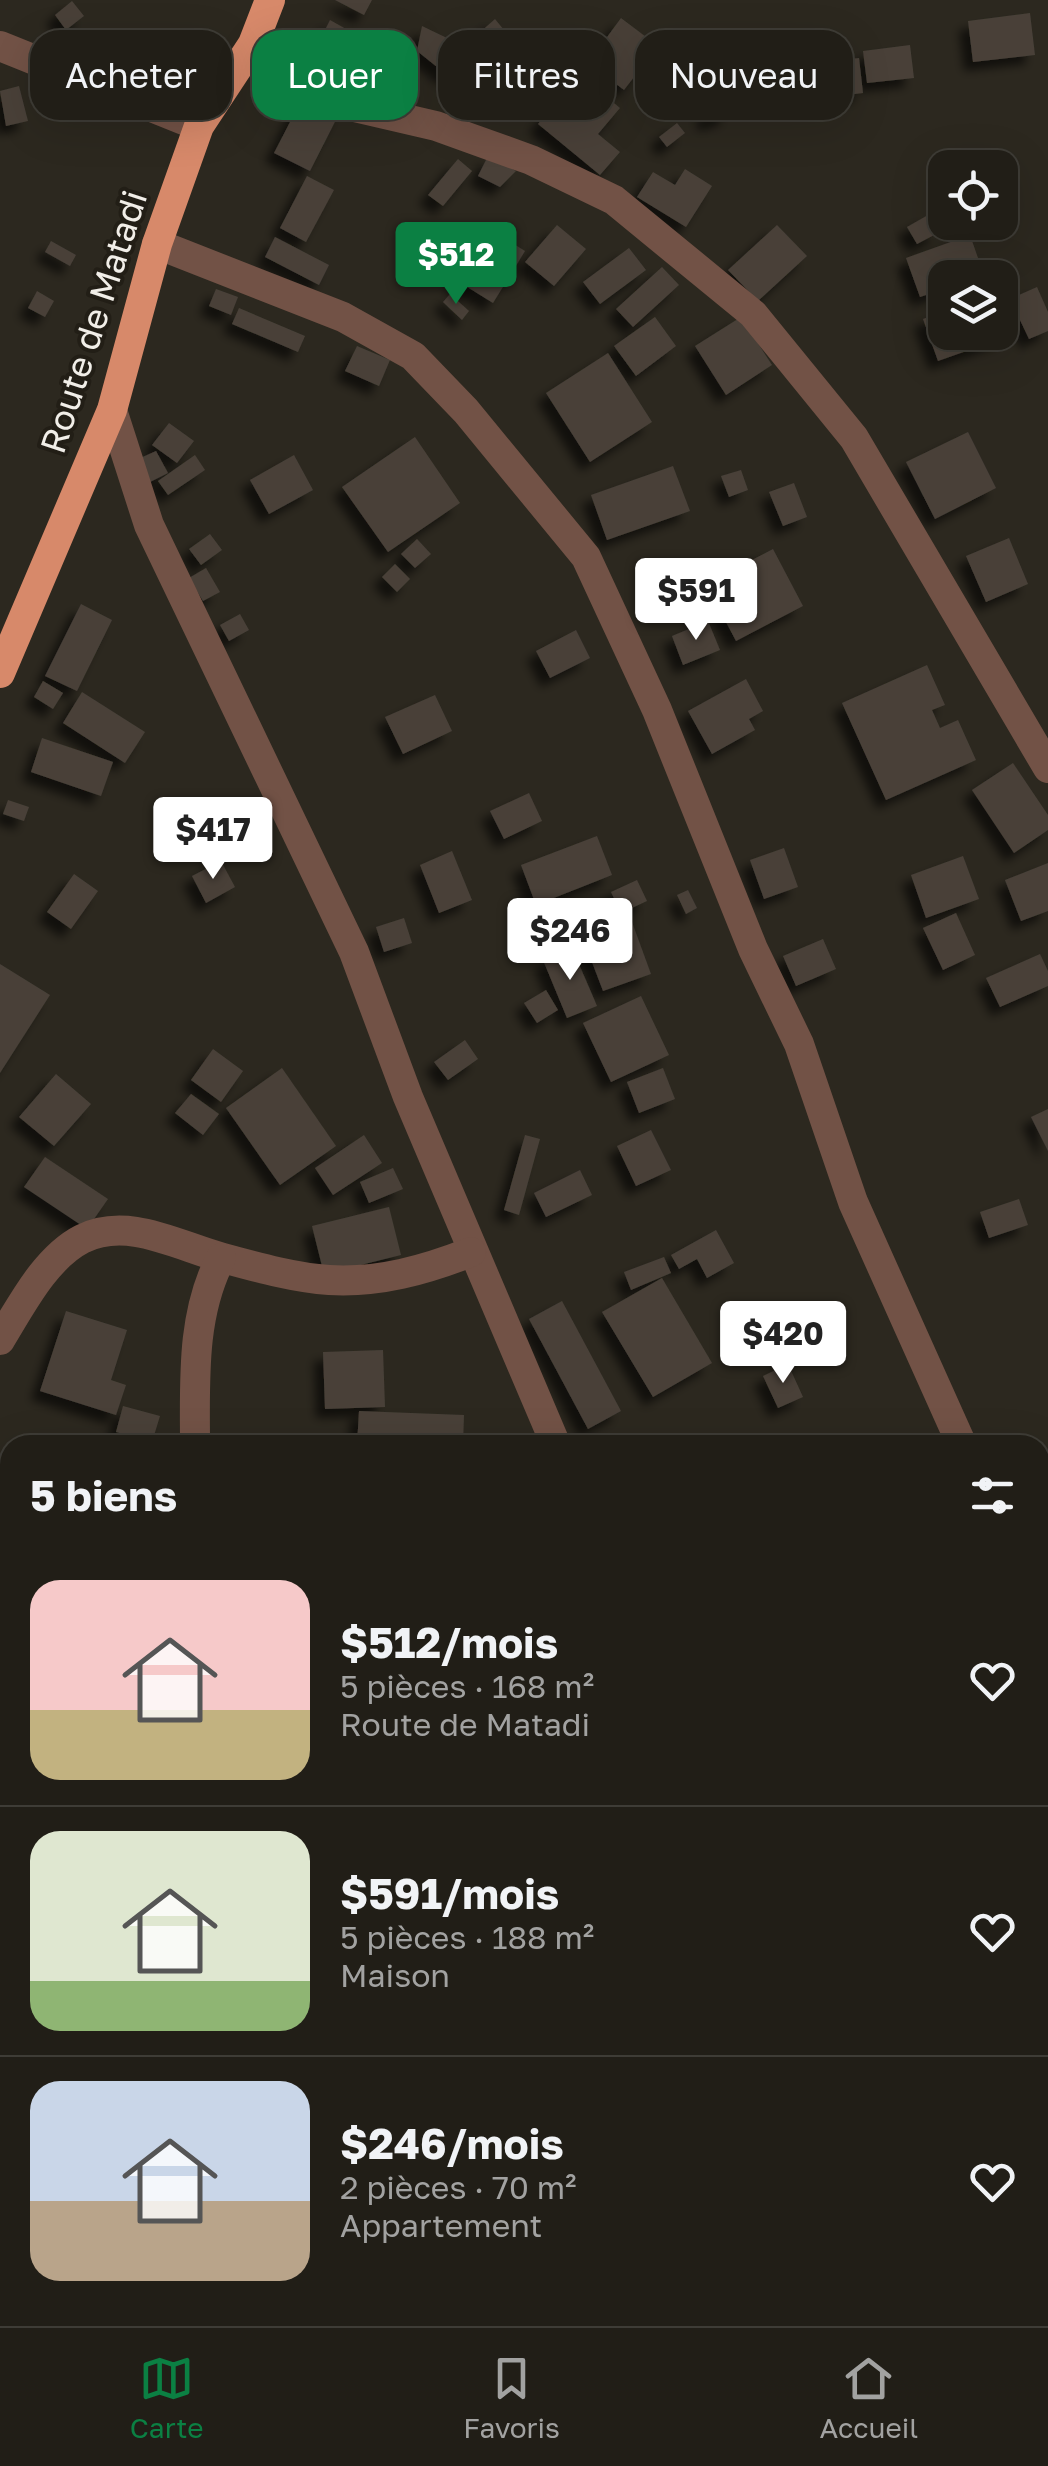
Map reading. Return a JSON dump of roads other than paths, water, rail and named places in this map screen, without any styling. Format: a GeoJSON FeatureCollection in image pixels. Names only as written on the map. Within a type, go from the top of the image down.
{"type":"FeatureCollection","features":[{"type":"Feature","properties":{"kind":"highway","name":"Route de Matadi"},"geometry":{"type":"LineString","coordinates":[[258,30],[270,0]]}},
{"type":"Feature","properties":{"kind":"highway","name":"Route de Matadi"},"geometry":{"type":"LineString","coordinates":[[0,673],[112,410],[158,244],[200,126],[252,46]]}},
{"type":"Feature","properties":{"kind":"street"},"geometry":{"type":"LineString","coordinates":[[0,46],[200,126]]}},
{"type":"Feature","properties":{"kind":"street"},"geometry":{"type":"LineString","coordinates":[[410,120],[531,160],[614,200],[753,314],[854,438],[1048,768]]}},
{"type":"Feature","properties":{"kind":"street"},"geometry":{"type":"LineString","coordinates":[[158,244],[343,316],[413,356],[466,411],[586,557],[656,710],[753,949],[799,1044],[853,1202],[958,1435]]}},
{"type":"Feature","properties":{"kind":"street"},"geometry":{"type":"LineString","coordinates":[[112,410],[149,525],[354,952],[471,1252],[552,1435]]}},
{"type":"Feature","properties":{"kind":"street"},"geometry":{"type":"LineString","coordinates":[[0,1340],[55,1260],[77,1241],[95,1234],[142,1233],[221,1258],[328,1280],[425,1270],[471,1252]]}},
{"type":"Feature","properties":{"kind":"street"},"geometry":{"type":"LineString","coordinates":[[196,1435],[200,1321],[210,1280],[221,1258]]}}]}
